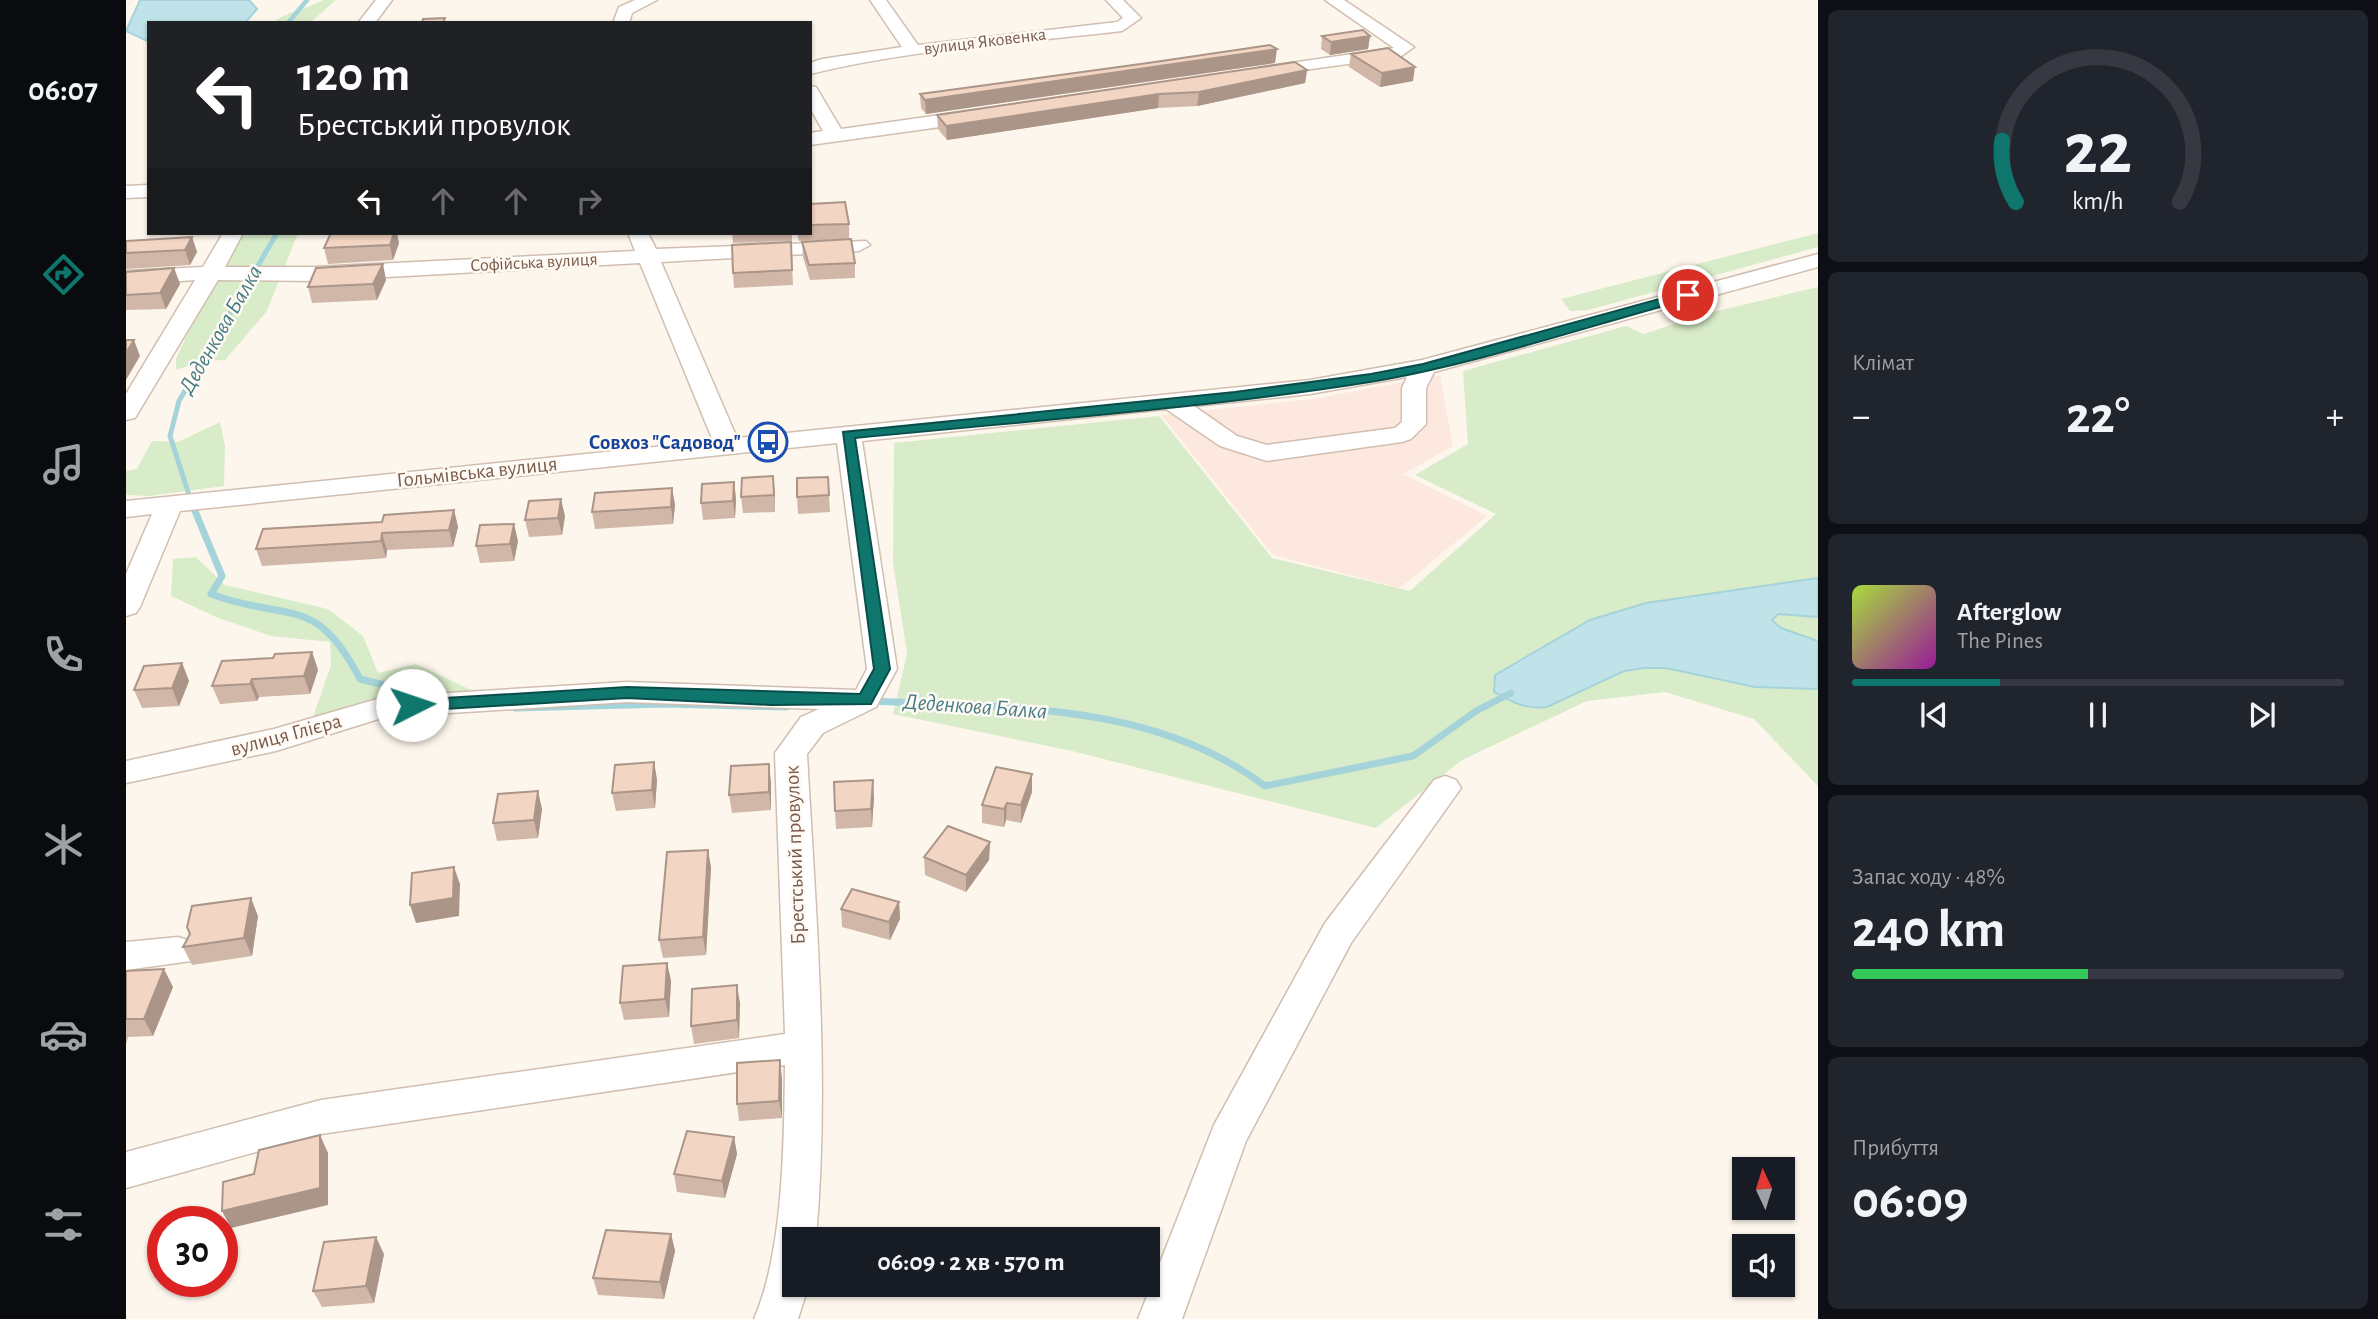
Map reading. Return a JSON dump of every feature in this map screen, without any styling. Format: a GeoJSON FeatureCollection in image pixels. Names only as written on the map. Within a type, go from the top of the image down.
{"type":"FeatureCollection","features":[{"type":"Feature","properties":{"kind":"street"},"geometry":{"type":"LineString","coordinates":[[368,21],[384,0]]}},
{"type":"Feature","properties":{"kind":"street"},"geometry":{"type":"LineString","coordinates":[[622,21],[625,10],[649,0]]}},
{"type":"Feature","properties":{"kind":"street"},"geometry":{"type":"LineString","coordinates":[[878,0],[912,51]]}},
{"type":"Feature","properties":{"kind":"street","name":"вулиця Яковенка"},"geometry":{"type":"LineString","coordinates":[[812,68],[828,63],[912,51],[1122,26],[1133,18],[1114,0]]}},
{"type":"Feature","properties":{"kind":"street"},"geometry":{"type":"LineString","coordinates":[[1247,75],[1400,52],[1405,47],[1333,0]]}},
{"type":"Feature","properties":{"kind":"street"},"geometry":{"type":"LineString","coordinates":[[812,95],[835,136]]}},
{"type":"Feature","properties":{"kind":"street"},"geometry":{"type":"LineString","coordinates":[[812,139],[999,112]]}},
{"type":"Feature","properties":{"kind":"street"},"geometry":{"type":"LineString","coordinates":[[126,192],[147,191]]}},
{"type":"Feature","properties":{"kind":"street"},"geometry":{"type":"LineString","coordinates":[[126,413],[133,386],[183,322],[232,235]]}},
{"type":"Feature","properties":{"kind":"street"},"geometry":{"type":"LineString","coordinates":[[639,235],[728,446]]}},
{"type":"Feature","properties":{"kind":"street","name":"Софійська вулиця"},"geometry":{"type":"LineString","coordinates":[[126,278],[209,273],[315,274],[859,245]]}},
{"type":"Feature","properties":{"kind":"street","name":"Гольмівська вулиця"},"geometry":{"type":"LineString","coordinates":[[126,509],[1310,387],[1424,367],[1818,260]]}},
{"type":"Feature","properties":{"kind":"street"},"geometry":{"type":"LineString","coordinates":[[1173,403],[1230,444],[1247,451],[1267,453],[1402,434],[1414,424],[1414,388],[1424,367]]}},
{"type":"Feature","properties":{"kind":"street"},"geometry":{"type":"LineString","coordinates":[[848,435],[855,468],[882,669],[865,700]]}},
{"type":"Feature","properties":{"kind":"street"},"geometry":{"type":"LineString","coordinates":[[126,607],[170,504]]}},
{"type":"Feature","properties":{"kind":"street","name":"вулиця Глієра"},"geometry":{"type":"LineString","coordinates":[[126,772],[276,740],[384,708],[627,692],[771,699],[865,700]]}},
{"type":"Feature","properties":{"kind":"street","name":"Брестський провулок"},"geometry":{"type":"LineString","coordinates":[[776,1319],[788,1293],[802,1171],[803,1047],[791,752],[811,725],[865,700]]}},
{"type":"Feature","properties":{"kind":"street"},"geometry":{"type":"LineString","coordinates":[[1160,1319],[1228,1137],[1338,933],[1445,788]]}},
{"type":"Feature","properties":{"kind":"street"},"geometry":{"type":"LineString","coordinates":[[126,956],[178,951]]}},
{"type":"Feature","properties":{"kind":"street"},"geometry":{"type":"LineString","coordinates":[[126,1170],[321,1117],[803,1047]]}},
{"type":"Feature","properties":{"kind":"shaded area"},"geometry":{"type":"Polygon","coordinates":[[[1440,375],[1453,446],[1403,474],[1487,516],[1400,588],[1273,555],[1161,415],[1313,399],[1440,375]]]}},
{"type":"Feature","properties":{"kind":"green space"},"geometry":{"type":"Polygon","coordinates":[[[323,0],[336,0],[312,21],[275,21],[284,16],[323,0]]]}},
{"type":"Feature","properties":{"kind":"green space"},"geometry":{"type":"Polygon","coordinates":[[[1818,233],[1818,247],[1588,310],[1570,311],[1561,299],[1818,233]]]}},
{"type":"Feature","properties":{"kind":"green space"},"geometry":{"type":"Polygon","coordinates":[[[233,235],[297,235],[267,311],[225,360],[201,361],[176,370],[176,359],[233,235]]]}},
{"type":"Feature","properties":{"kind":"green space"},"geometry":{"type":"Polygon","coordinates":[[[1818,287],[1818,786],[1754,719],[1665,692],[1587,701],[1462,760],[1376,828],[1072,751],[893,714],[907,654],[893,562],[894,443],[1159,416],[1272,558],[1410,591],[1496,514],[1415,475],[1468,444],[1463,371],[1626,326],[1644,334],[1705,314],[1818,287]]]}},
{"type":"Feature","properties":{"kind":"green space"},"geometry":{"type":"Polygon","coordinates":[[[220,422],[225,446],[224,486],[149,496],[126,495],[126,471],[137,469],[152,441],[178,442],[220,422]]]}},
{"type":"Feature","properties":{"kind":"green space"},"geometry":{"type":"Polygon","coordinates":[[[196,557],[225,585],[328,609],[363,636],[378,673],[416,664],[471,690],[312,720],[331,665],[330,642],[271,636],[216,617],[171,596],[173,559],[196,557]]]}},
{"type":"Feature","properties":{"kind":"water"},"geometry":{"type":"Polygon","coordinates":[[[140,0],[249,0],[257,9],[247,21],[147,21],[147,41],[126,31],[140,0]]]}},
{"type":"Feature","properties":{"kind":"water"},"geometry":{"type":"Polygon","coordinates":[[[1818,578],[1818,617],[1778,614],[1772,620],[1781,628],[1818,641],[1818,689],[1755,687],[1666,668],[1644,668],[1624,671],[1547,707],[1526,706],[1494,692],[1495,675],[1590,620],[1646,603],[1818,578]]]}},
{"type":"Feature","properties":{"kind":"building"},"geometry":{"type":"Polygon","coordinates":[[[445,18],[444,21],[423,19],[445,18]]]}},
{"type":"Feature","properties":{"kind":"building"},"geometry":{"type":"Polygon","coordinates":[[[1363,30],[1370,36],[1331,42],[1322,36],[1363,30]]]}},
{"type":"Feature","properties":{"kind":"building"},"geometry":{"type":"Polygon","coordinates":[[[1270,45],[1277,49],[925,100],[920,94],[1148,63],[1270,45]]]}},
{"type":"Feature","properties":{"kind":"building"},"geometry":{"type":"Polygon","coordinates":[[[1388,48],[1415,67],[1382,73],[1351,54],[1388,48]]]}},
{"type":"Feature","properties":{"kind":"building"},"geometry":{"type":"Polygon","coordinates":[[[1295,62],[1307,70],[1199,92],[1159,94],[946,126],[937,115],[1295,62]]]}},
{"type":"Feature","properties":{"kind":"building"},"geometry":{"type":"Polygon","coordinates":[[[845,202],[849,224],[812,225],[812,204],[845,202]]]}},
{"type":"Feature","properties":{"kind":"building"},"geometry":{"type":"Polygon","coordinates":[[[330,235],[393,235],[390,245],[324,248],[330,235]]]}},
{"type":"Feature","properties":{"kind":"building"},"geometry":{"type":"Polygon","coordinates":[[[192,237],[185,250],[126,253],[126,241],[192,237]]]}},
{"type":"Feature","properties":{"kind":"building"},"geometry":{"type":"Polygon","coordinates":[[[851,239],[855,263],[809,265],[802,242],[851,239]]]}},
{"type":"Feature","properties":{"kind":"building"},"geometry":{"type":"Polygon","coordinates":[[[791,242],[792,270],[733,273],[732,245],[791,242]]]}},
{"type":"Feature","properties":{"kind":"building"},"geometry":{"type":"Polygon","coordinates":[[[383,264],[373,284],[308,287],[316,268],[383,264]]]}},
{"type":"Feature","properties":{"kind":"building"},"geometry":{"type":"Polygon","coordinates":[[[174,268],[160,293],[126,295],[126,272],[174,268]]]}},
{"type":"Feature","properties":{"kind":"building"},"geometry":{"type":"Polygon","coordinates":[[[126,340],[134,340],[126,353],[126,340]]]}},
{"type":"Feature","properties":{"kind":"building"},"geometry":{"type":"Polygon","coordinates":[[[773,476],[774,495],[741,497],[742,478],[773,476]]]}},
{"type":"Feature","properties":{"kind":"building"},"geometry":{"type":"Polygon","coordinates":[[[828,477],[829,495],[797,497],[797,478],[828,477]]]}},
{"type":"Feature","properties":{"kind":"building"},"geometry":{"type":"Polygon","coordinates":[[[734,482],[733,501],[701,503],[702,484],[734,482]]]}},
{"type":"Feature","properties":{"kind":"building"},"geometry":{"type":"Polygon","coordinates":[[[672,488],[671,507],[592,512],[595,493],[672,488]]]}},
{"type":"Feature","properties":{"kind":"building"},"geometry":{"type":"Polygon","coordinates":[[[561,499],[558,518],[525,520],[529,501],[561,499]]]}},
{"type":"Feature","properties":{"kind":"building"},"geometry":{"type":"Polygon","coordinates":[[[454,510],[449,530],[382,533],[381,541],[256,549],[263,529],[382,522],[384,515],[454,510]]]}},
{"type":"Feature","properties":{"kind":"building"},"geometry":{"type":"Polygon","coordinates":[[[514,524],[510,544],[476,546],[480,525],[514,524]]]}},
{"type":"Feature","properties":{"kind":"building"},"geometry":{"type":"Polygon","coordinates":[[[312,652],[304,676],[252,679],[250,684],[212,686],[222,661],[312,652]]]}},
{"type":"Feature","properties":{"kind":"building"},"geometry":{"type":"Polygon","coordinates":[[[182,663],[172,688],[134,690],[144,666],[182,663]]]}},
{"type":"Feature","properties":{"kind":"building"},"geometry":{"type":"Polygon","coordinates":[[[654,762],[652,790],[612,793],[615,765],[654,762]]]}},
{"type":"Feature","properties":{"kind":"building"},"geometry":{"type":"Polygon","coordinates":[[[769,764],[769,792],[729,795],[731,766],[769,764]]]}},
{"type":"Feature","properties":{"kind":"building"},"geometry":{"type":"Polygon","coordinates":[[[996,767],[1032,774],[1021,805],[1007,803],[1004,809],[982,805],[996,767]]]}},
{"type":"Feature","properties":{"kind":"building"},"geometry":{"type":"Polygon","coordinates":[[[873,780],[871,809],[835,811],[834,782],[873,780]]]}},
{"type":"Feature","properties":{"kind":"building"},"geometry":{"type":"Polygon","coordinates":[[[538,791],[534,820],[493,823],[498,794],[538,791]]]}},
{"type":"Feature","properties":{"kind":"building"},"geometry":{"type":"Polygon","coordinates":[[[948,826],[990,842],[966,875],[924,857],[948,826]]]}},
{"type":"Feature","properties":{"kind":"building"},"geometry":{"type":"Polygon","coordinates":[[[708,850],[703,937],[659,940],[667,852],[708,850]]]}},
{"type":"Feature","properties":{"kind":"building"},"geometry":{"type":"Polygon","coordinates":[[[454,867],[453,898],[410,905],[412,873],[454,867]]]}},
{"type":"Feature","properties":{"kind":"building"},"geometry":{"type":"Polygon","coordinates":[[[852,889],[899,902],[889,922],[841,909],[852,889]]]}},
{"type":"Feature","properties":{"kind":"building"},"geometry":{"type":"Polygon","coordinates":[[[251,898],[244,938],[183,947],[190,934],[187,927],[192,906],[251,898]]]}},
{"type":"Feature","properties":{"kind":"building"},"geometry":{"type":"Polygon","coordinates":[[[667,963],[665,999],[620,1003],[623,966],[667,963]]]}},
{"type":"Feature","properties":{"kind":"building"},"geometry":{"type":"Polygon","coordinates":[[[164,969],[144,1019],[126,1019],[126,971],[164,969]]]}},
{"type":"Feature","properties":{"kind":"building"},"geometry":{"type":"Polygon","coordinates":[[[737,985],[737,1020],[691,1026],[692,989],[737,985]]]}},
{"type":"Feature","properties":{"kind":"building"},"geometry":{"type":"Polygon","coordinates":[[[780,1060],[779,1101],[737,1104],[737,1063],[780,1060]]]}},
{"type":"Feature","properties":{"kind":"building"},"geometry":{"type":"Polygon","coordinates":[[[687,1131],[734,1137],[722,1181],[674,1174],[687,1131]]]}},
{"type":"Feature","properties":{"kind":"building"},"geometry":{"type":"Polygon","coordinates":[[[320,1135],[320,1188],[238,1207],[222,1206],[223,1182],[254,1174],[259,1150],[320,1135]]]}},
{"type":"Feature","properties":{"kind":"building"},"geometry":{"type":"Polygon","coordinates":[[[606,1230],[671,1234],[660,1282],[593,1278],[606,1230]]]}},
{"type":"Feature","properties":{"kind":"building"},"geometry":{"type":"Polygon","coordinates":[[[376,1237],[366,1286],[313,1291],[324,1242],[376,1237]]]}},
{"type":"Feature","properties":{"kind":"waterway","name":"Деденкова Балка"},"geometry":{"type":"LineString","coordinates":[[290,21],[307,0]]}},
{"type":"Feature","properties":{"kind":"waterway","name":"Деденкова Балка"},"geometry":{"type":"LineString","coordinates":[[191,501],[170,436],[179,401],[276,235]]}},
{"type":"Feature","properties":{"kind":"waterway","name":"Деденкова Балка"},"geometry":{"type":"LineString","coordinates":[[190,499],[222,576],[211,594],[298,615],[329,633],[360,679],[430,696]]}},
{"type":"Feature","properties":{"kind":"waterway","name":"Деденкова Балка"},"geometry":{"type":"LineString","coordinates":[[871,701],[1025,709],[1076,714],[1126,724],[1175,738],[1221,758],[1265,786],[1413,756],[1476,711],[1511,693]]}},
{"type":"Feature","properties":{"kind":"waterway","name":"Деденкова Балка"},"geometry":{"type":"LineString","coordinates":[[515,708],[667,704],[786,707]]}},
{"type":"Feature","properties":{"kind":"place","name":"Совхоз \"Садовод\""},"geometry":{"type":"Point","coordinates":[768,442]}},
{"type":"Feature","properties":{"kind":"route"},"geometry":{"type":"LineString","coordinates":[[412,705],[524,696],[627,692],[771,699],[865,700],[882,669],[855,468],[848,435],[1235,396],[1371,378],[1424,367],[1688,295]]}}]}
